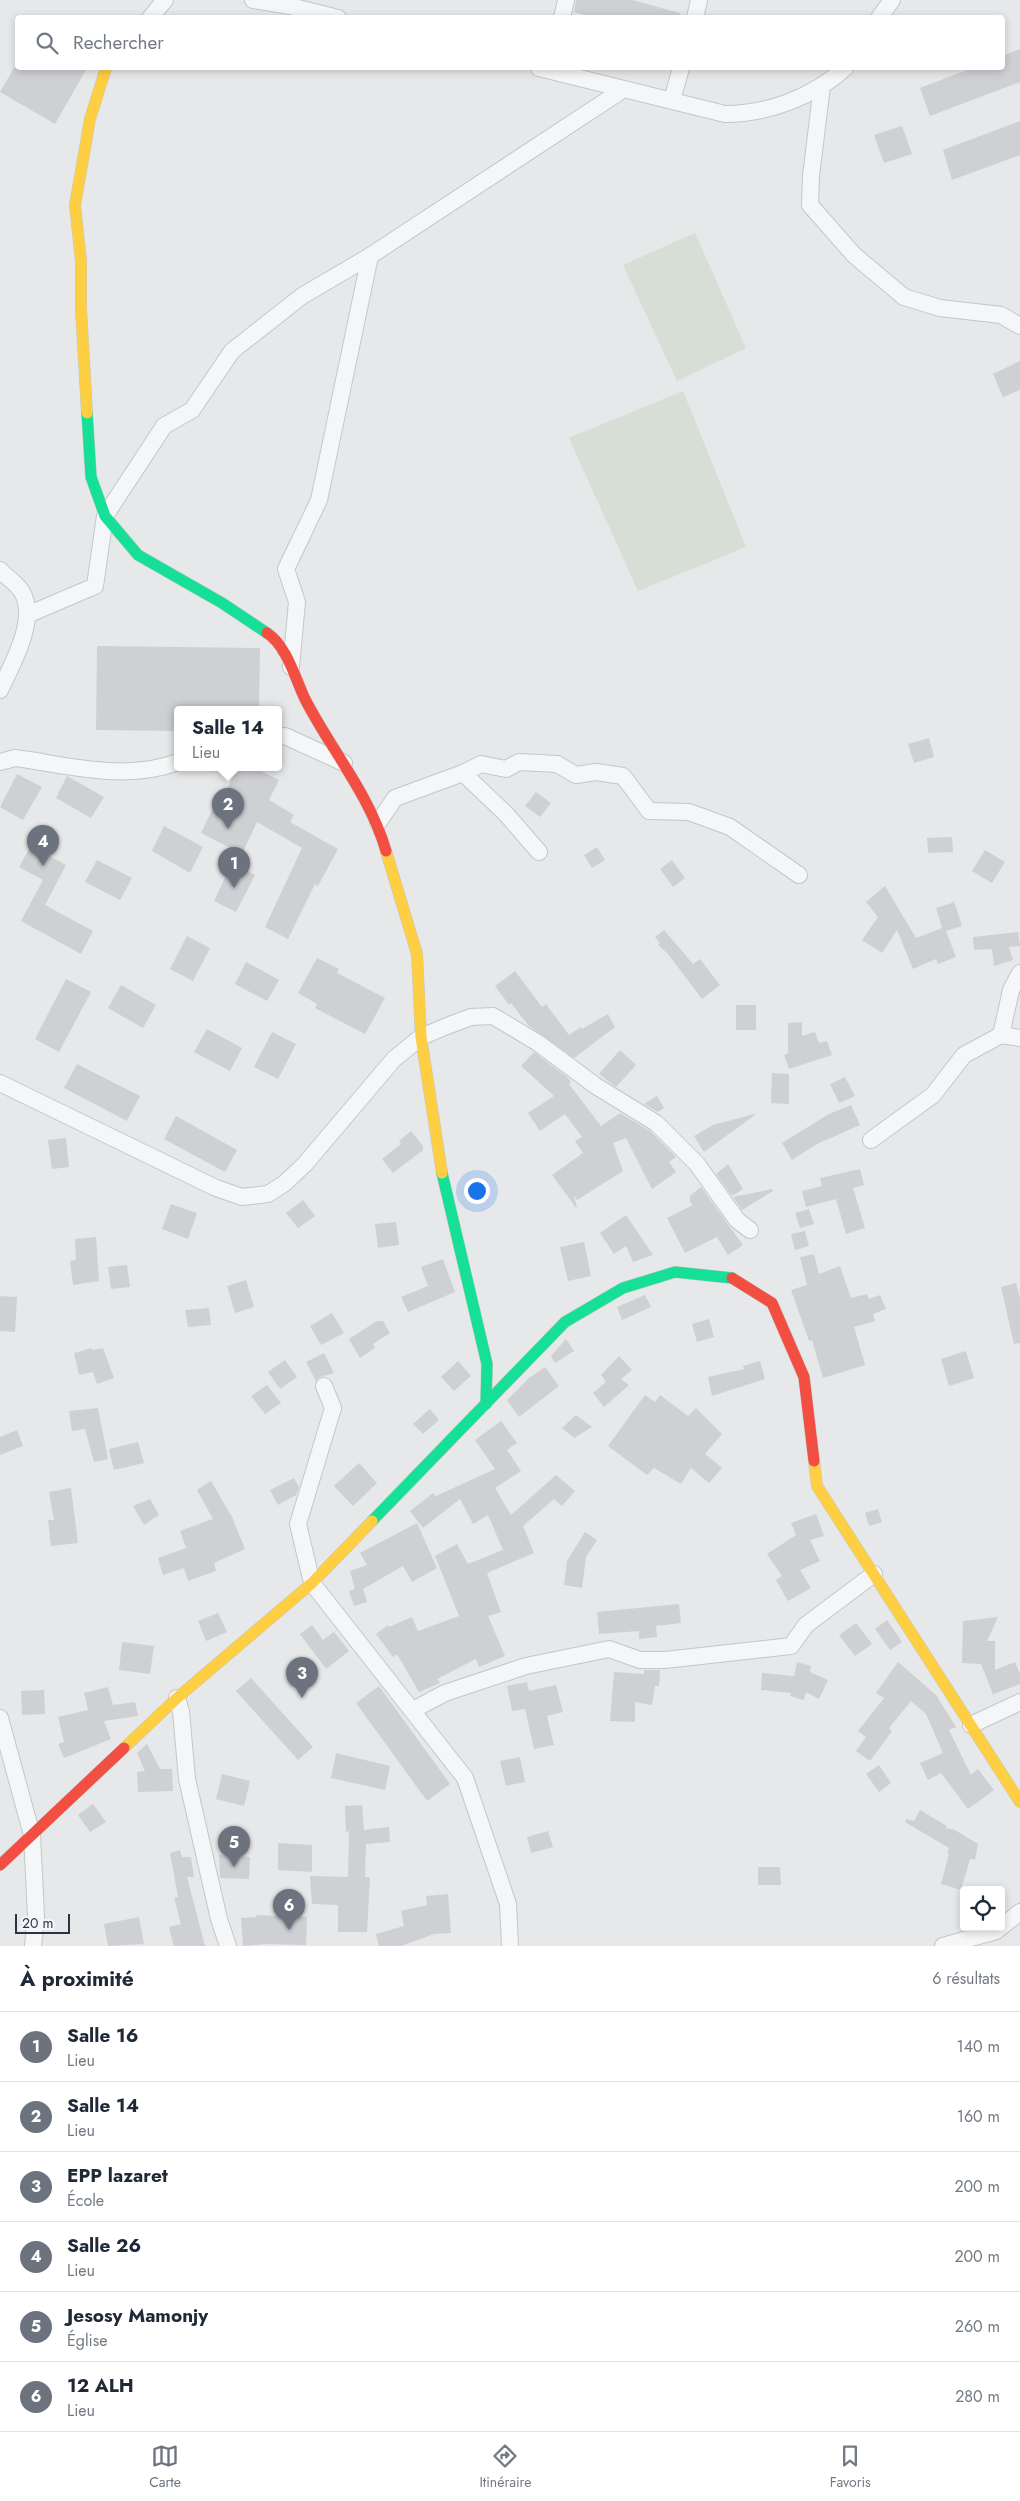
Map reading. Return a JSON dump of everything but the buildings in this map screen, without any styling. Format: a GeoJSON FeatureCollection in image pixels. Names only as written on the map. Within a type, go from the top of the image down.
{"type":"FeatureCollection","features":[{"type":"Feature","properties":{"kind":"street"},"geometry":{"type":"LineString","coordinates":[[152,15],[165,0]]}},
{"type":"Feature","properties":{"kind":"street"},"geometry":{"type":"LineString","coordinates":[[253,0],[290,6],[326,15]]}},
{"type":"Feature","properties":{"kind":"street"},"geometry":{"type":"LineString","coordinates":[[563,15],[566,0]]}},
{"type":"Feature","properties":{"kind":"street"},"geometry":{"type":"LineString","coordinates":[[696,15],[699,0]]}},
{"type":"Feature","properties":{"kind":"street"},"geometry":{"type":"LineString","coordinates":[[880,15],[892,0]]}},
{"type":"Feature","properties":{"kind":"street"},"geometry":{"type":"LineString","coordinates":[[105,70],[90,119],[75,204],[81,262],[81,310],[91,477],[105,516],[138,555],[222,603],[273,637],[291,667],[305,699],[378,823],[417,954],[421,1038],[438,1154],[486,1364],[486,1404]]}},
{"type":"Feature","properties":{"kind":"street"},"geometry":{"type":"LineString","coordinates":[[555,70],[725,114],[748,114],[800,98],[822,86],[842,70]]}},
{"type":"Feature","properties":{"kind":"street"},"geometry":{"type":"LineString","coordinates":[[672,100],[680,70]]}},
{"type":"Feature","properties":{"kind":"street"},"geometry":{"type":"LineString","coordinates":[[822,86],[811,176],[810,205],[854,255],[904,297],[940,308],[1001,315],[1020,326]]}},
{"type":"Feature","properties":{"kind":"street"},"geometry":{"type":"LineString","coordinates":[[27,615],[94,586],[105,516],[164,426],[192,410],[232,351],[302,296],[370,256],[624,88]]}},
{"type":"Feature","properties":{"kind":"street"},"geometry":{"type":"LineString","coordinates":[[291,667],[297,602],[286,569],[320,500],[370,256]]}},
{"type":"Feature","properties":{"kind":"street"},"geometry":{"type":"LineString","coordinates":[[0,570],[22,592],[27,615],[22,646],[0,690]]}},
{"type":"Feature","properties":{"kind":"street"},"geometry":{"type":"LineString","coordinates":[[282,736],[285,736],[344,763]]}},
{"type":"Feature","properties":{"kind":"street"},"geometry":{"type":"LineString","coordinates":[[0,762],[15,758],[116,773],[174,763]]}},
{"type":"Feature","properties":{"kind":"street"},"geometry":{"type":"LineString","coordinates":[[378,823],[394,798],[481,764],[506,769],[518,762],[557,764],[576,775],[596,772],[623,776],[649,811],[689,812],[730,827],[799,875]]}},
{"type":"Feature","properties":{"kind":"street"},"geometry":{"type":"LineString","coordinates":[[462,773],[506,814],[539,852]]}},
{"type":"Feature","properties":{"kind":"street"},"geometry":{"type":"LineString","coordinates":[[1001,1034],[1011,990],[1020,973]]}},
{"type":"Feature","properties":{"kind":"street"},"geometry":{"type":"LineString","coordinates":[[0,1083],[216,1188],[242,1197],[268,1194],[305,1164],[394,1059],[421,1038],[470,1017],[493,1016],[538,1043],[596,1086],[656,1123],[697,1164],[737,1220],[750,1230]]}},
{"type":"Feature","properties":{"kind":"street"},"geometry":{"type":"LineString","coordinates":[[871,1140],[933,1095],[964,1056],[1001,1034],[1020,1038]]}},
{"type":"Feature","properties":{"kind":"street"},"geometry":{"type":"LineString","coordinates":[[0,1865],[177,1698],[312,1582],[565,1322],[623,1288],[675,1272],[729,1276],[772,1303],[804,1377],[818,1486],[1020,1802]]}},
{"type":"Feature","properties":{"kind":"street"},"geometry":{"type":"LineString","coordinates":[[324,1386],[332,1408],[298,1524],[312,1582],[465,1778],[508,1904],[510,1946],[516,1946]]}},
{"type":"Feature","properties":{"kind":"street"},"geometry":{"type":"LineString","coordinates":[[413,1710],[445,1693],[526,1666],[609,1649],[640,1660],[665,1660],[791,1646],[806,1625],[874,1574]]}},
{"type":"Feature","properties":{"kind":"street"},"geometry":{"type":"LineString","coordinates":[[177,1698],[181,1712],[187,1779],[219,1919],[228,1946]]}},
{"type":"Feature","properties":{"kind":"street"},"geometry":{"type":"LineString","coordinates":[[971,1725],[1020,1702]]}},
{"type":"Feature","properties":{"kind":"street"},"geometry":{"type":"LineString","coordinates":[[0,1718],[32,1835],[36,1916],[33,1946]]}},
{"type":"Feature","properties":{"kind":"street"},"geometry":{"type":"LineString","coordinates":[[1005,1924],[1020,1912]]}},
{"type":"Feature","properties":{"kind":"street"},"geometry":{"type":"LineString","coordinates":[[943,1946],[996,1931]]}},
{"type":"Feature","properties":{"kind":"shaded area"},"geometry":{"type":"Polygon","coordinates":[[[695,233],[746,348],[677,381],[623,265],[695,233]]]}},
{"type":"Feature","properties":{"kind":"shaded area"},"geometry":{"type":"Polygon","coordinates":[[[683,391],[746,547],[638,591],[569,438],[683,391]]]}},
{"type":"Feature","properties":{"kind":"traffic: fast"},"geometry":{"type":"LineString","coordinates":[[87,413],[91,477],[105,516],[138,555],[222,603],[267,633]]}},
{"type":"Feature","properties":{"kind":"traffic: fast"},"geometry":{"type":"LineString","coordinates":[[442,1173],[487,1364],[486,1404]]}},
{"type":"Feature","properties":{"kind":"traffic: fast"},"geometry":{"type":"LineString","coordinates":[[372,1521],[565,1322],[623,1288],[675,1272],[732,1278]]}},
{"type":"Feature","properties":{"kind":"traffic: slow"},"geometry":{"type":"LineString","coordinates":[[87,413],[81,309],[81,261],[75,205],[90,119],[105,70]]}},
{"type":"Feature","properties":{"kind":"traffic: slow"},"geometry":{"type":"LineString","coordinates":[[386,851],[417,954],[421,1037],[442,1173]]}},
{"type":"Feature","properties":{"kind":"traffic: slow"},"geometry":{"type":"LineString","coordinates":[[814,1461],[817,1486],[1020,1802]]}},
{"type":"Feature","properties":{"kind":"traffic: slow"},"geometry":{"type":"LineString","coordinates":[[124,1748],[177,1698],[312,1583],[372,1521]]}},
{"type":"Feature","properties":{"kind":"traffic: jam"},"geometry":{"type":"LineString","coordinates":[[267,633],[280,646],[290,663],[315,718],[370,811],[386,851]]}},
{"type":"Feature","properties":{"kind":"traffic: jam"},"geometry":{"type":"LineString","coordinates":[[732,1278],[772,1303],[804,1377],[814,1461]]}},
{"type":"Feature","properties":{"kind":"traffic: jam"},"geometry":{"type":"LineString","coordinates":[[0,1865],[124,1748]]}},
{"type":"Feature","properties":{"kind":"place","name":"Salle 14"},"geometry":{"type":"Point","coordinates":[228,829]}},
{"type":"Feature","properties":{"kind":"place","name":"Salle 26"},"geometry":{"type":"Point","coordinates":[43,866]}},
{"type":"Feature","properties":{"kind":"place","name":"Salle 16"},"geometry":{"type":"Point","coordinates":[234,888]}},
{"type":"Feature","properties":{"kind":"place","name":"EPP lazaret"},"geometry":{"type":"Point","coordinates":[302,1698]}},
{"type":"Feature","properties":{"kind":"place","name":"Jesosy Mamonjy"},"geometry":{"type":"Point","coordinates":[234,1867]}},
{"type":"Feature","properties":{"kind":"place","name":"12 ALH"},"geometry":{"type":"Point","coordinates":[289,1930]}}]}
